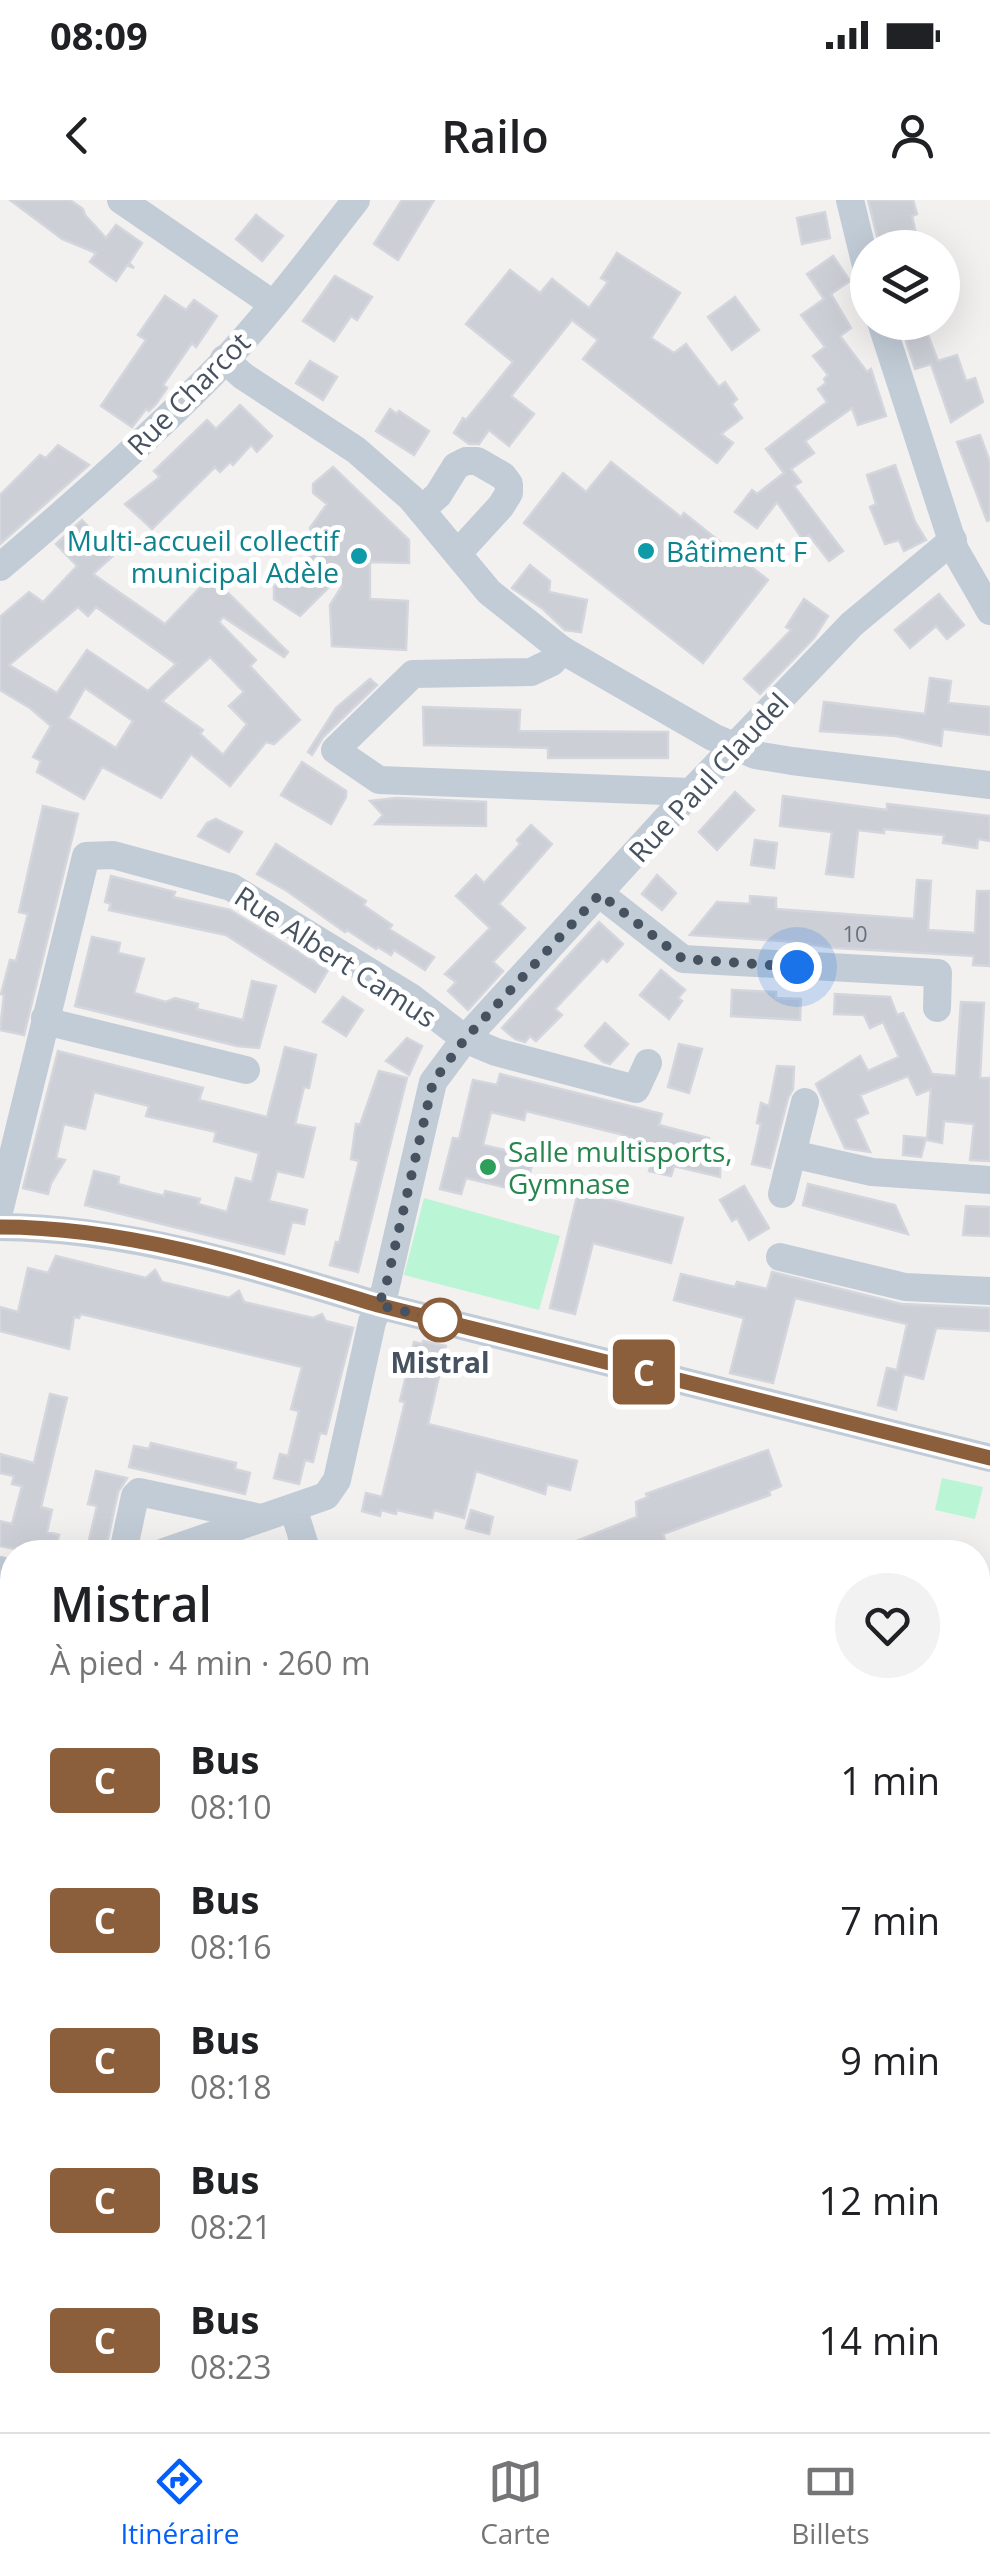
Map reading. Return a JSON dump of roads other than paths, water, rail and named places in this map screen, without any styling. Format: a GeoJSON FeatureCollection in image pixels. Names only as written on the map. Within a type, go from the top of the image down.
{"type":"FeatureCollection","features":[{"type":"Feature","properties":{"kind":"street"},"geometry":{"type":"LineString","coordinates":[[120,200],[273,304]]}},
{"type":"Feature","properties":{"kind":"street","name":"Rue Charcot"},"geometry":{"type":"LineString","coordinates":[[0,567],[59,518],[224,360],[356,200]]}},
{"type":"Feature","properties":{"kind":"street"},"geometry":{"type":"LineString","coordinates":[[850,200],[857,230]]}},
{"type":"Feature","properties":{"kind":"street"},"geometry":{"type":"LineString","coordinates":[[887,340],[953,540],[990,611]]}},
{"type":"Feature","properties":{"kind":"street"},"geometry":{"type":"LineString","coordinates":[[224,360],[356,450],[420,510],[489,592],[562,650],[736,748],[792,762],[990,785]]}},
{"type":"Feature","properties":{"kind":"street"},"geometry":{"type":"LineString","coordinates":[[420,510],[438,494],[456,466],[466,461],[477,461],[503,476],[509,493],[502,506],[458,552]]}},
{"type":"Feature","properties":{"kind":"street","name":"Rue Paul Claudel"},"geometry":{"type":"LineString","coordinates":[[200,1540],[326,1496],[337,1480],[433,1082],[465,1039],[690,792],[852,624],[953,540]]}},
{"type":"Feature","properties":{"kind":"street"},"geometry":{"type":"LineString","coordinates":[[562,650],[552,662],[532,672],[413,674],[335,750],[380,780],[690,792]]}},
{"type":"Feature","properties":{"kind":"street","name":"Rue Albert Camus"},"geometry":{"type":"LineString","coordinates":[[45,1018],[86,856],[113,855],[231,887],[412,998],[465,1039],[531,1062],[636,1089],[648,1063]]}},
{"type":"Feature","properties":{"kind":"street"},"geometry":{"type":"LineString","coordinates":[[600,894],[683,959],[938,973],[937,1008]]}},
{"type":"Feature","properties":{"kind":"street"},"geometry":{"type":"LineString","coordinates":[[0,1208],[45,1018],[246,1070]]}},
{"type":"Feature","properties":{"kind":"street"},"geometry":{"type":"LineString","coordinates":[[782,1194],[805,1102]]}},
{"type":"Feature","properties":{"kind":"street"},"geometry":{"type":"LineString","coordinates":[[792,1154],[872,1172],[990,1180]]}},
{"type":"Feature","properties":{"kind":"street"},"geometry":{"type":"LineString","coordinates":[[0,1227],[76,1232],[146,1243],[990,1458]]}},
{"type":"Feature","properties":{"kind":"street"},"geometry":{"type":"LineString","coordinates":[[780,1257],[904,1287],[990,1291]]}},
{"type":"Feature","properties":{"kind":"street"},"geometry":{"type":"LineString","coordinates":[[126,1540],[139,1492],[263,1519]]}},
{"type":"Feature","properties":{"kind":"street"},"geometry":{"type":"LineString","coordinates":[[293,1508],[303,1540]]}},
{"type":"Feature","properties":{"kind":"place","name":"Bâtiment F"},"geometry":{"type":"Point","coordinates":[646,551]}},
{"type":"Feature","properties":{"kind":"place","name":"Multi-accueil collectif municipal Adèle"},"geometry":{"type":"Point","coordinates":[359,556]}},
{"type":"Feature","properties":{"kind":"place","name":"Salle multisports, Gymnase"},"geometry":{"type":"Point","coordinates":[488,1167]}},
{"type":"Feature","properties":{"kind":"place","name":"Mistral"},"geometry":{"type":"Point","coordinates":[440,1320]}}]}
